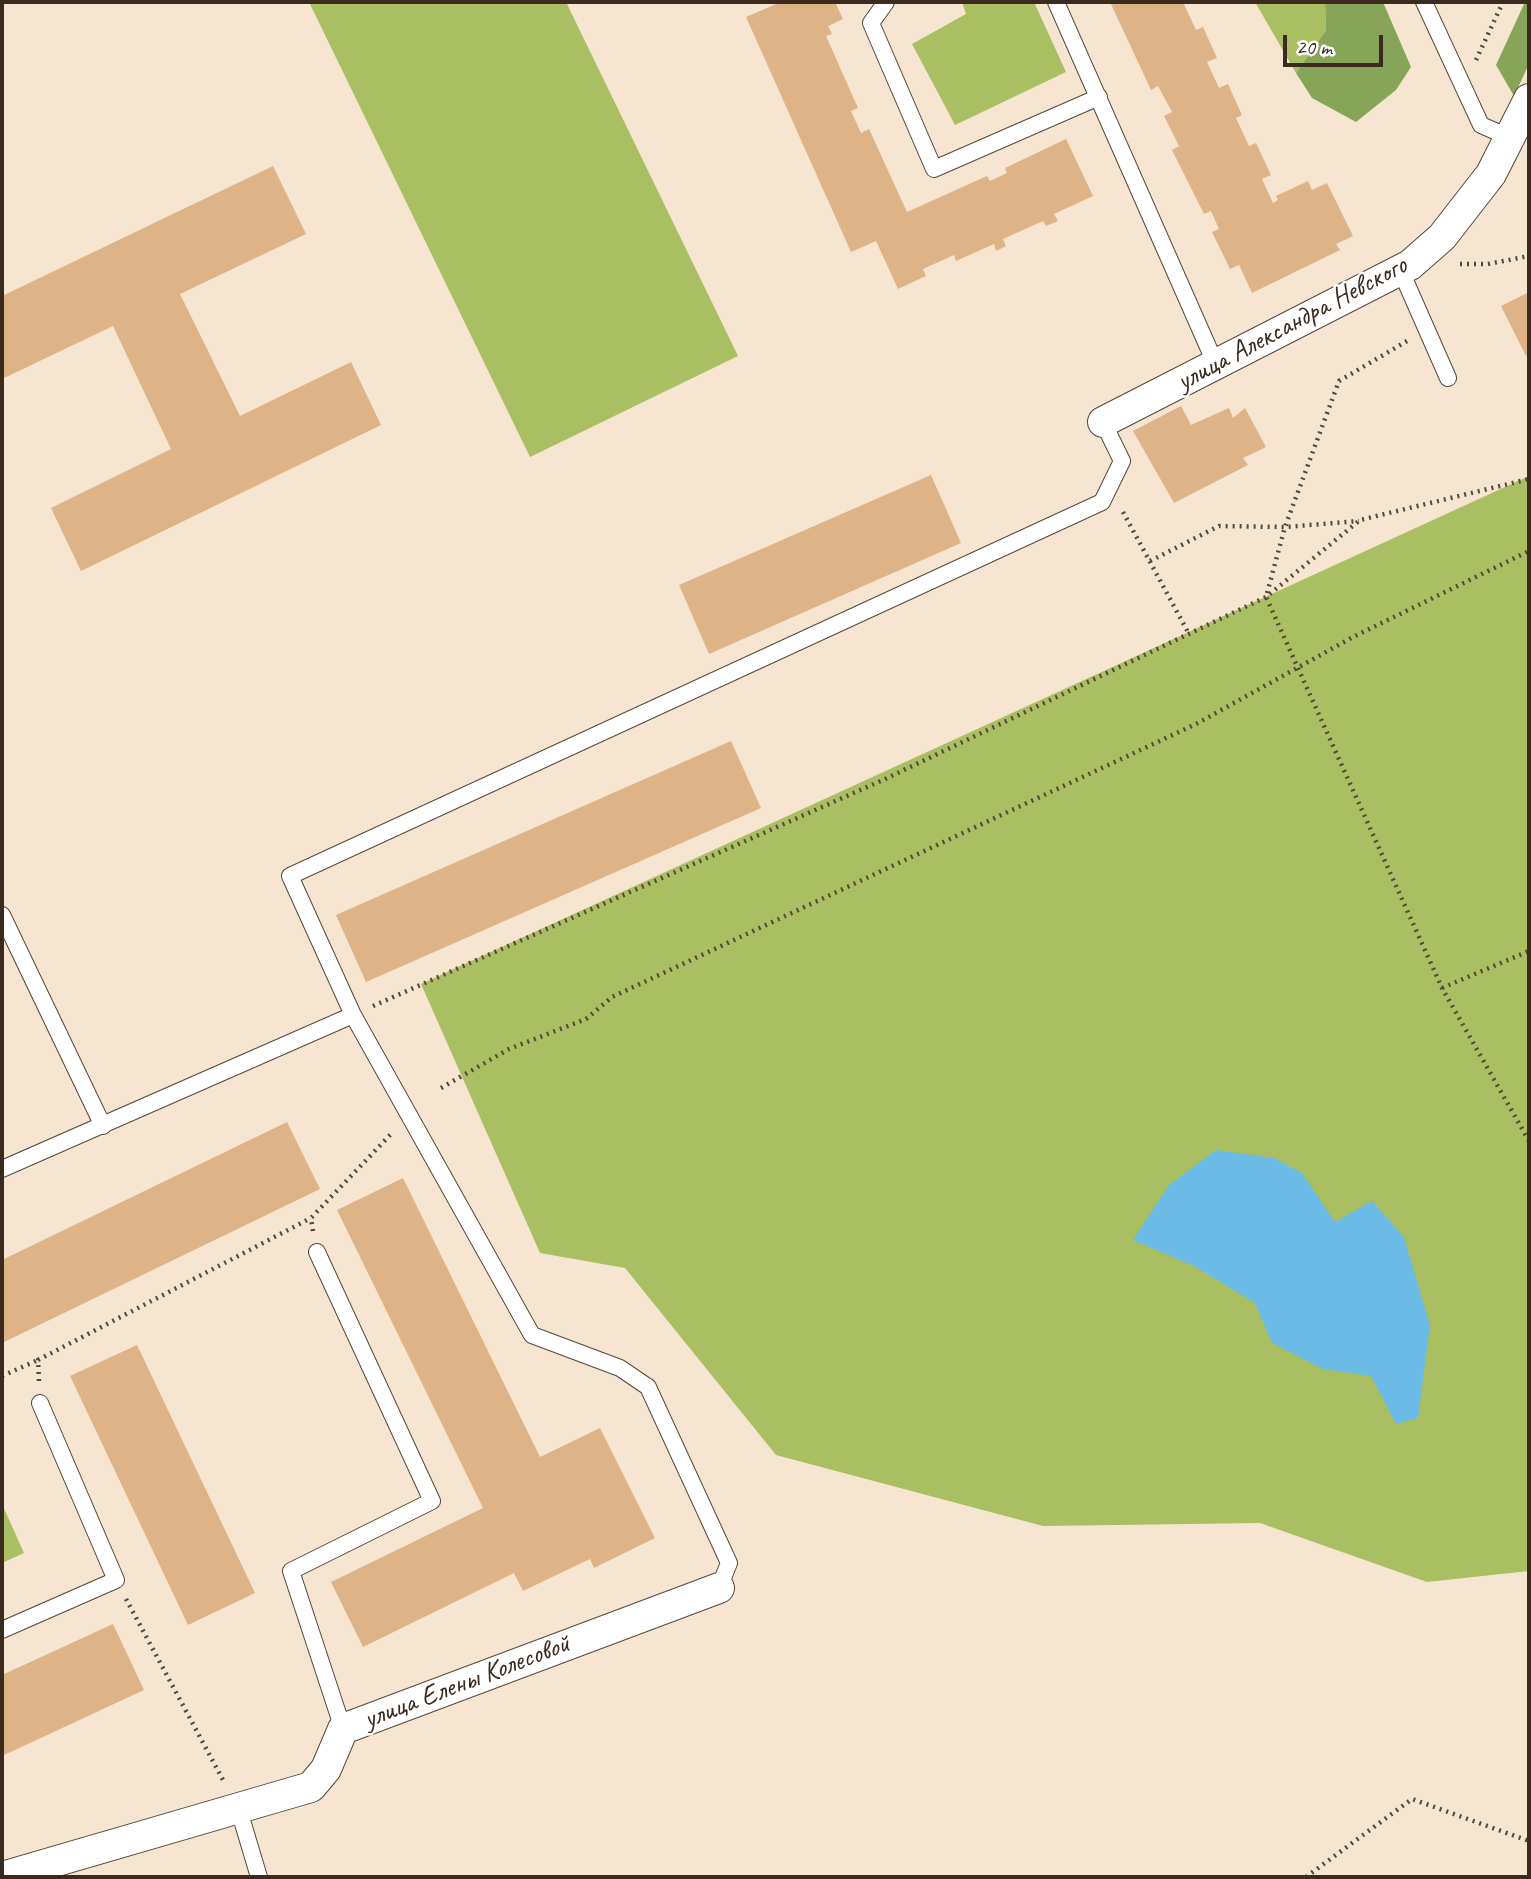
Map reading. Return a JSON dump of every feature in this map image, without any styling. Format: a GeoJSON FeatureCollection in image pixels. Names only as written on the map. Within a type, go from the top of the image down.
{"type":"FeatureCollection","features":[{"type":"Feature","properties":{"kind":"street","name":"улица Александра Невского"},"geometry":{"type":"LineString","coordinates":[[1103,422],[1405,267],[1442,237],[1467,207],[1491,174],[1529,99]]}},
{"type":"Feature","properties":{"kind":"street","name":"улица Елены Колесовой"},"geometry":{"type":"LineString","coordinates":[[2,1877],[311,1787],[326,1769],[343,1729],[719,1588]]}},
{"type":"Feature","properties":{"kind":"lane"},"geometry":{"type":"LineString","coordinates":[[886,2],[871,23],[934,169],[1098,97]]}},
{"type":"Feature","properties":{"kind":"lane"},"geometry":{"type":"LineString","coordinates":[[1056,2],[1216,365]]}},
{"type":"Feature","properties":{"kind":"lane"},"geometry":{"type":"LineString","coordinates":[[1424,2],[1481,125],[1511,138]]}},
{"type":"Feature","properties":{"kind":"lane"},"geometry":{"type":"LineString","coordinates":[[1405,267],[1448,378]]}},
{"type":"Feature","properties":{"kind":"lane"},"geometry":{"type":"LineString","coordinates":[[719,1588],[729,1563],[648,1387],[620,1368],[532,1335],[353,1015],[290,876],[1102,502],[1122,461],[1103,422]]}},
{"type":"Feature","properties":{"kind":"lane"},"geometry":{"type":"LineString","coordinates":[[2,915],[103,1126]]}},
{"type":"Feature","properties":{"kind":"lane"},"geometry":{"type":"LineString","coordinates":[[2,1169],[353,1015]]}},
{"type":"Feature","properties":{"kind":"lane"},"geometry":{"type":"LineString","coordinates":[[317,1252],[432,1501],[291,1572],[343,1729]]}},
{"type":"Feature","properties":{"kind":"lane"},"geometry":{"type":"LineString","coordinates":[[2,1630],[116,1580],[40,1403]]}},
{"type":"Feature","properties":{"kind":"lane"},"geometry":{"type":"LineString","coordinates":[[238,1807],[259,1877]]}},
{"type":"Feature","properties":{"kind":"path"},"geometry":{"type":"LineString","coordinates":[[1464,86],[1503,2]]}},
{"type":"Feature","properties":{"kind":"path"},"geometry":{"type":"LineString","coordinates":[[1405,267],[1488,264],[1529,256]]}},
{"type":"Feature","properties":{"kind":"path"},"geometry":{"type":"LineString","coordinates":[[1427,329],[1339,381],[1285,527],[1266,597],[1442,988],[1529,1141]]}},
{"type":"Feature","properties":{"kind":"path"},"geometry":{"type":"LineString","coordinates":[[1150,561],[1219,526],[1285,527],[1360,520],[1529,479]]}},
{"type":"Feature","properties":{"kind":"path"},"geometry":{"type":"LineString","coordinates":[[1110,486],[1189,634]]}},
{"type":"Feature","properties":{"kind":"path"},"geometry":{"type":"LineString","coordinates":[[353,1015],[883,780],[1266,597],[1360,520]]}},
{"type":"Feature","properties":{"kind":"path"},"geometry":{"type":"LineString","coordinates":[[441,1088],[509,1049],[586,1019],[612,997],[1196,724],[1298,668],[1529,551]]}},
{"type":"Feature","properties":{"kind":"path"},"geometry":{"type":"LineString","coordinates":[[1442,988],[1529,951]]}},
{"type":"Feature","properties":{"kind":"path"},"geometry":{"type":"LineString","coordinates":[[2,1376],[38,1360],[311,1218],[408,1117]]}},
{"type":"Feature","properties":{"kind":"path"},"geometry":{"type":"LineString","coordinates":[[311,1218],[317,1252]]}},
{"type":"Feature","properties":{"kind":"path"},"geometry":{"type":"LineString","coordinates":[[38,1360],[40,1403]]}},
{"type":"Feature","properties":{"kind":"path"},"geometry":{"type":"LineString","coordinates":[[116,1580],[238,1807]]}},
{"type":"Feature","properties":{"kind":"path"},"geometry":{"type":"LineString","coordinates":[[1306,1877],[1412,1800],[1529,1841]]}},
{"type":"Feature","properties":{"kind":"green space"},"geometry":{"type":"Polygon","coordinates":[[[309,2],[566,2],[738,356],[530,457],[309,2]]]}},
{"type":"Feature","properties":{"kind":"green space"},"geometry":{"type":"Polygon","coordinates":[[[962,2],[1034,2],[1066,72],[955,125],[912,44],[966,14],[962,2]]]}},
{"type":"Feature","properties":{"kind":"green space"},"geometry":{"type":"Polygon","coordinates":[[[1255,2],[1325,2],[1326,30],[1296,73],[1255,2]]]}},
{"type":"Feature","properties":{"kind":"green space"},"geometry":{"type":"Polygon","coordinates":[[[1325,2],[1383,2],[1411,67],[1396,90],[1356,122],[1312,98],[1296,73],[1326,30],[1325,2]]]}},
{"type":"Feature","properties":{"kind":"green space"},"geometry":{"type":"Polygon","coordinates":[[[1525,2],[1529,2],[1529,64],[1514,96],[1496,65],[1525,2]]]}},
{"type":"Feature","properties":{"kind":"green space"},"geometry":{"type":"Polygon","coordinates":[[[1529,476],[1529,1571],[1427,1582],[1260,1523],[1043,1526],[776,1455],[625,1268],[540,1253],[421,984],[1529,476]]]}},
{"type":"Feature","properties":{"kind":"green space"},"geometry":{"type":"Polygon","coordinates":[[[2,1504],[24,1553],[2,1563],[2,1504]]]}},
{"type":"Feature","properties":{"kind":"water"},"geometry":{"type":"Polygon","coordinates":[[[1216,1150],[1274,1158],[1302,1173],[1335,1222],[1372,1201],[1404,1237],[1430,1325],[1418,1418],[1396,1424],[1371,1376],[1323,1369],[1272,1343],[1255,1303],[1194,1266],[1133,1240],[1169,1185],[1216,1150]]]}},
{"type":"Feature","properties":{"kind":"building"},"geometry":{"type":"Polygon","coordinates":[[[781,2],[835,2],[843,19],[828,26],[832,34],[826,36],[858,108],[851,111],[861,133],[869,129],[907,212],[987,176],[990,181],[1007,173],[1005,168],[1066,139],[1093,196],[1054,214],[1058,221],[1046,226],[1043,221],[1003,239],[1006,246],[996,251],[994,244],[956,261],[954,255],[923,269],[926,276],[898,289],[876,241],[851,252],[746,17],[781,2]]]}},
{"type":"Feature","properties":{"kind":"building"},"geometry":{"type":"Polygon","coordinates":[[[1110,2],[1183,2],[1196,30],[1203,27],[1217,58],[1207,62],[1219,88],[1228,84],[1242,115],[1236,118],[1249,146],[1256,143],[1271,175],[1262,179],[1273,203],[1278,200],[1276,196],[1308,181],[1312,190],[1327,183],[1353,236],[1336,244],[1340,250],[1252,293],[1239,265],[1230,269],[1212,232],[1219,229],[1211,211],[1204,214],[1172,150],[1179,146],[1164,116],[1172,112],[1158,86],[1151,90],[1110,2]]]}},
{"type":"Feature","properties":{"kind":"building"},"geometry":{"type":"Polygon","coordinates":[[[273,166],[306,234],[180,294],[240,416],[351,362],[381,425],[81,571],[51,508],[171,449],[113,326],[2,379],[2,296],[273,166]]]}},
{"type":"Feature","properties":{"kind":"building"},"geometry":{"type":"Polygon","coordinates":[[[1529,292],[1529,354],[1526,356],[1501,306],[1529,292]]]}},
{"type":"Feature","properties":{"kind":"building"},"geometry":{"type":"Polygon","coordinates":[[[1181,406],[1191,425],[1229,408],[1233,418],[1245,408],[1266,447],[1243,458],[1248,465],[1174,503],[1133,431],[1181,406]]]}},
{"type":"Feature","properties":{"kind":"building"},"geometry":{"type":"Polygon","coordinates":[[[931,475],[961,543],[709,654],[679,585],[931,475]]]}},
{"type":"Feature","properties":{"kind":"building"},"geometry":{"type":"Polygon","coordinates":[[[731,741],[761,808],[366,982],[336,915],[731,741]]]}},
{"type":"Feature","properties":{"kind":"building"},"geometry":{"type":"Polygon","coordinates":[[[287,1122],[320,1189],[2,1343],[2,1260],[287,1122]]]}},
{"type":"Feature","properties":{"kind":"building"},"geometry":{"type":"Polygon","coordinates":[[[403,1178],[540,1457],[600,1428],[655,1538],[594,1568],[590,1559],[523,1591],[514,1573],[363,1647],[331,1582],[483,1508],[337,1210],[403,1178]]]}},
{"type":"Feature","properties":{"kind":"building"},"geometry":{"type":"Polygon","coordinates":[[[137,1345],[255,1593],[188,1625],[70,1376],[137,1345]]]}},
{"type":"Feature","properties":{"kind":"building"},"geometry":{"type":"Polygon","coordinates":[[[113,1624],[144,1690],[2,1756],[2,1675],[113,1624]]]}}]}
